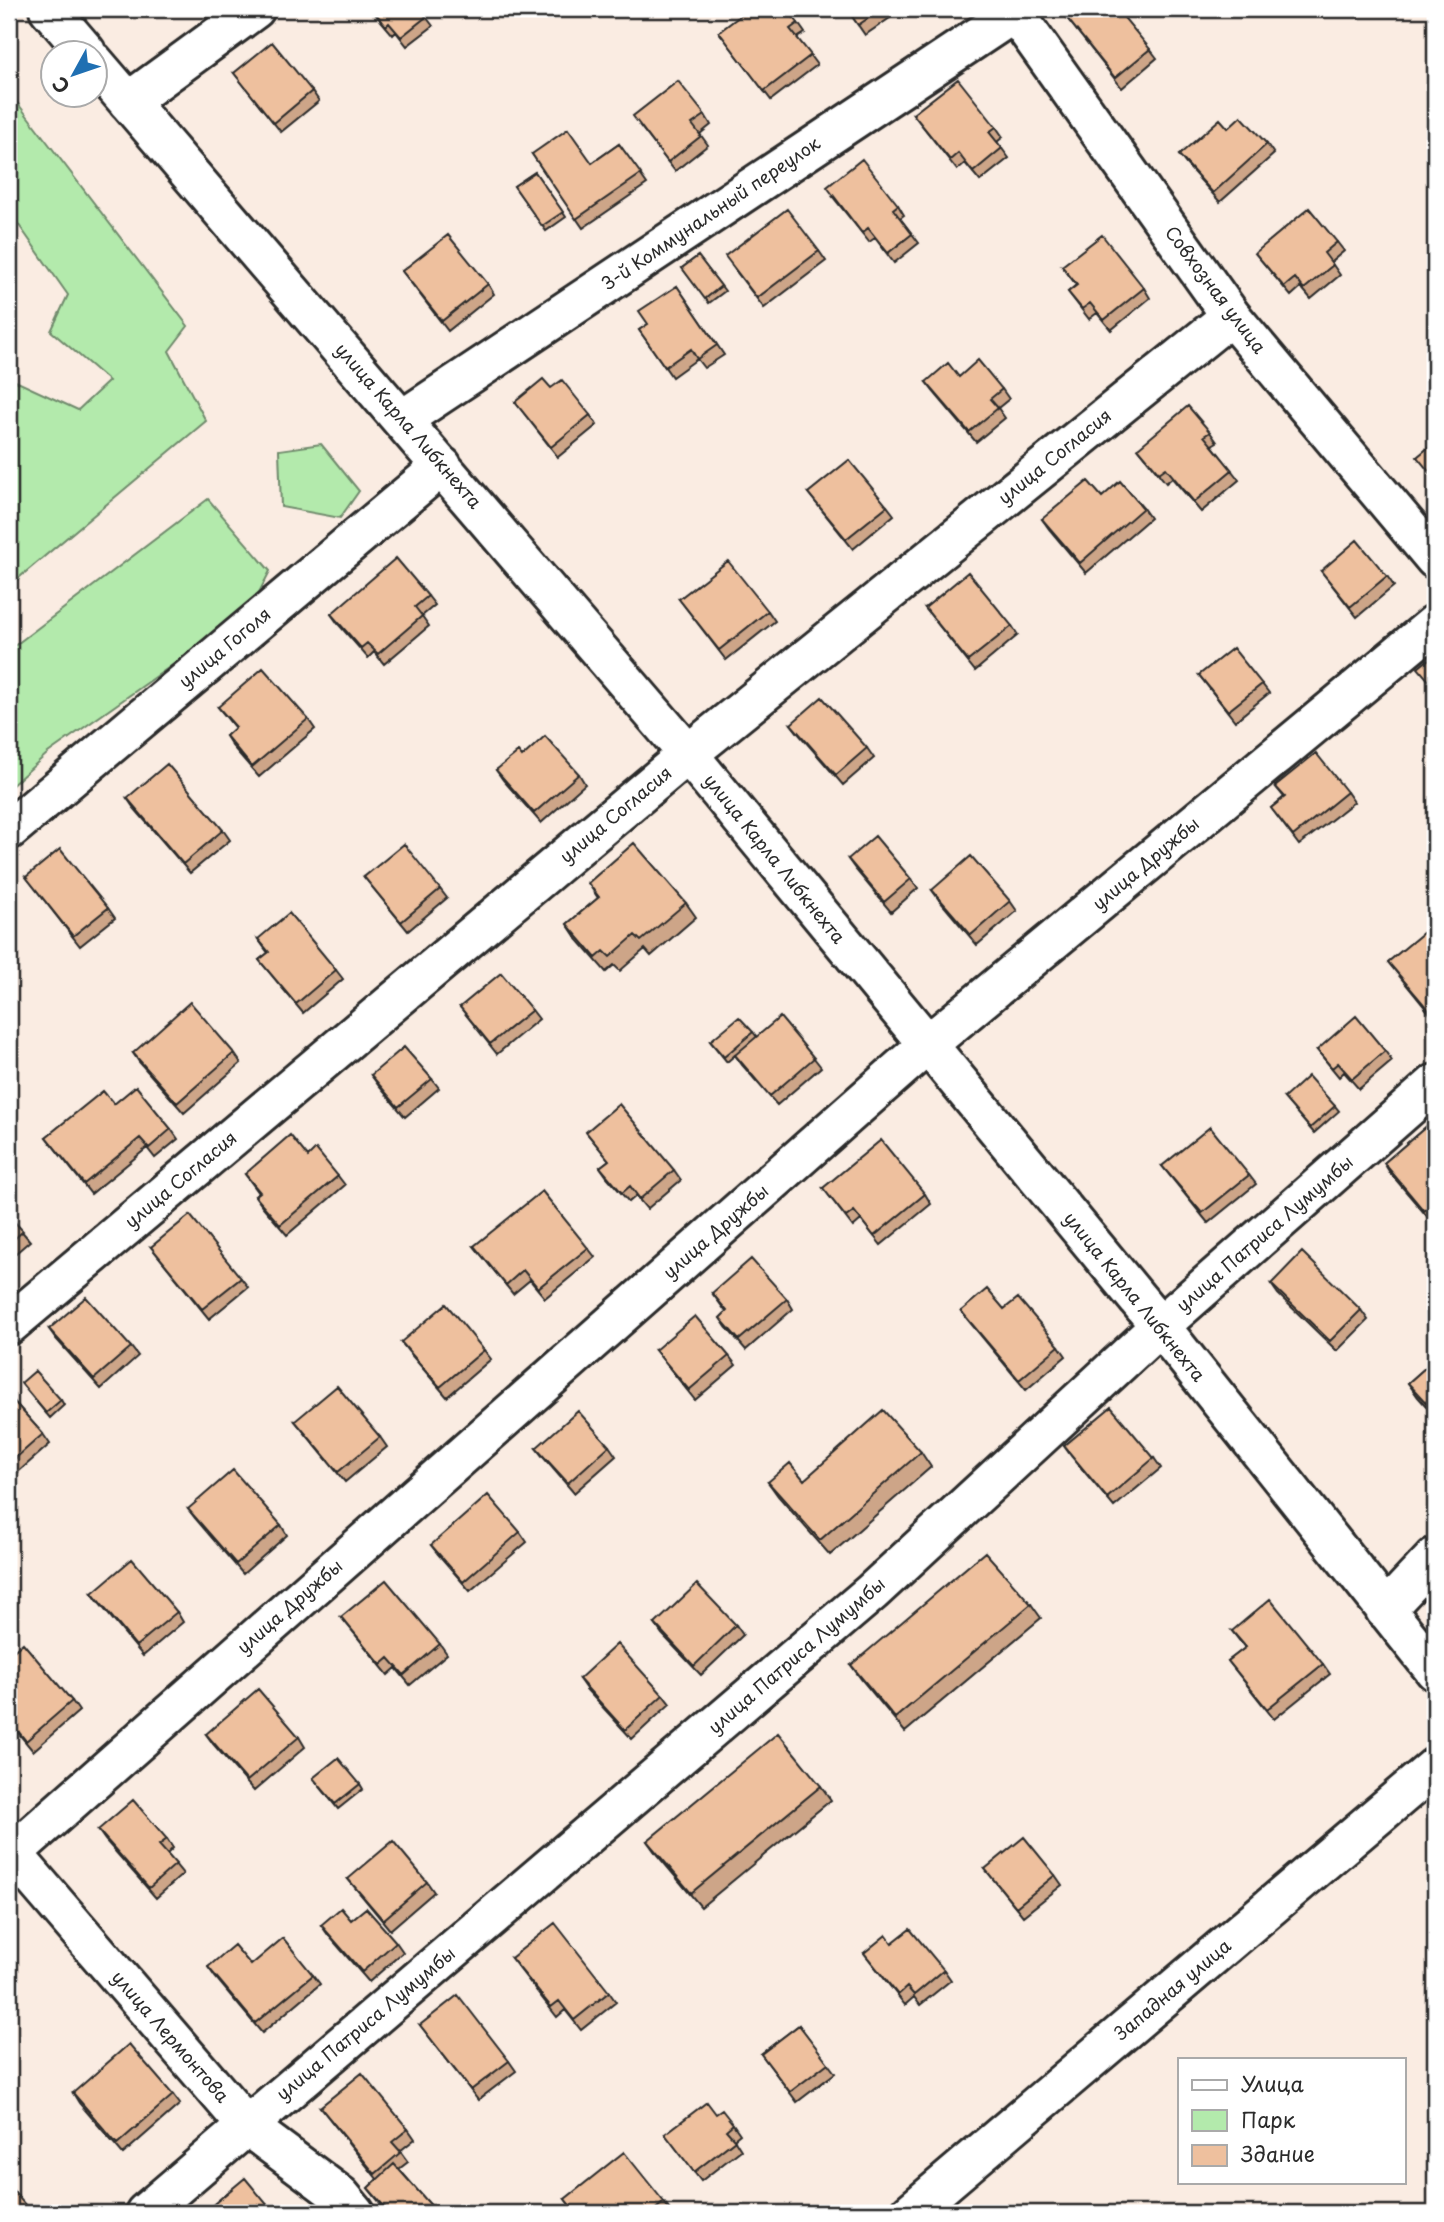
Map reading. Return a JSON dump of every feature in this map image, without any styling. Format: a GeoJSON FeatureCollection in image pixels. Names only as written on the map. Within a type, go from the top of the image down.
{"type":"FeatureCollection","features":[{"type":"Feature","properties":{"kind":"street"},"geometry":{"type":"LineString","coordinates":[[49,9],[74,38]]}},
{"type":"Feature","properties":{"kind":"street"},"geometry":{"type":"LineString","coordinates":[[128,102],[255,9]]}},
{"type":"Feature","properties":{"kind":"street","name":"Совхозная улица"},"geometry":{"type":"LineString","coordinates":[[1015,10],[1231,316],[1435,559]]}},
{"type":"Feature","properties":{"kind":"street","name":"3-й Коммунальный переулок"},"geometry":{"type":"LineString","coordinates":[[403,419],[1015,10]]}},
{"type":"Feature","properties":{"kind":"street","name":"улица Карла Либкнехта"},"geometry":{"type":"LineString","coordinates":[[108,78],[688,754],[1160,1326],[1435,1671]]}},
{"type":"Feature","properties":{"kind":"street","name":"улица Согласия"},"geometry":{"type":"LineString","coordinates":[[9,1325],[688,754],[1231,316]]}},
{"type":"Feature","properties":{"kind":"street","name":"улица Гоголя"},"geometry":{"type":"LineString","coordinates":[[9,830],[442,466]]}},
{"type":"Feature","properties":{"kind":"street","name":"улица Дружбы"},"geometry":{"type":"LineString","coordinates":[[10,1849],[927,1045],[1435,624]]}},
{"type":"Feature","properties":{"kind":"street","name":"улица Патриса Лумумбы"},"geometry":{"type":"LineString","coordinates":[[145,2213],[872,1592],[1160,1326],[1435,1084]]}},
{"type":"Feature","properties":{"kind":"street"},"geometry":{"type":"LineString","coordinates":[[1385,1610],[1435,1558]]}},
{"type":"Feature","properties":{"kind":"street","name":"Западная улица"},"geometry":{"type":"LineString","coordinates":[[910,2213],[1435,1767]]}},
{"type":"Feature","properties":{"kind":"street","name":"улица Лермонтова"},"geometry":{"type":"LineString","coordinates":[[10,1849],[247,2126],[341,2196],[355,2213]]}},
{"type":"Feature","properties":{"kind":"green space"},"geometry":{"type":"Polygon","coordinates":[[[9,92],[188,326],[169,351],[206,421],[9,586],[9,378],[78,410],[109,381],[51,331],[68,295],[9,211],[9,92]]]}},
{"type":"Feature","properties":{"kind":"green space"},"geometry":{"type":"Polygon","coordinates":[[[321,444],[359,491],[340,518],[281,507],[279,450],[321,444]]]}},
{"type":"Feature","properties":{"kind":"green space"},"geometry":{"type":"Polygon","coordinates":[[[208,499],[270,571],[250,610],[48,753],[9,788],[9,650],[208,499]]]}},
{"type":"Feature","properties":{"kind":"building"},"geometry":{"type":"Polygon","coordinates":[[[372,9],[420,9],[426,17],[401,37],[389,23],[386,26],[372,9]]]}},
{"type":"Feature","properties":{"kind":"building"},"geometry":{"type":"Polygon","coordinates":[[[749,9],[787,9],[798,23],[790,29],[811,55],[764,91],[719,32],[749,9]]]}},
{"type":"Feature","properties":{"kind":"building"},"geometry":{"type":"Polygon","coordinates":[[[847,9],[882,9],[858,25],[847,9]]]}},
{"type":"Feature","properties":{"kind":"building"},"geometry":{"type":"Polygon","coordinates":[[[1076,9],[1117,9],[1150,49],[1115,78],[1066,17],[1076,9]]]}},
{"type":"Feature","properties":{"kind":"building"},"geometry":{"type":"Polygon","coordinates":[[[272,42],[312,91],[274,123],[234,73],[272,42]]]}},
{"type":"Feature","properties":{"kind":"building"},"geometry":{"type":"Polygon","coordinates":[[[958,79],[996,127],[989,132],[1002,148],[973,172],[958,153],[950,160],[913,114],[958,79]]]}},
{"type":"Feature","properties":{"kind":"building"},"geometry":{"type":"Polygon","coordinates":[[[678,81],[705,115],[692,124],[701,136],[668,162],[633,116],[678,81]]]}},
{"type":"Feature","properties":{"kind":"building"},"geometry":{"type":"Polygon","coordinates":[[[1241,116],[1267,144],[1213,193],[1179,155],[1220,119],[1228,128],[1241,116]]]}},
{"type":"Feature","properties":{"kind":"building"},"geometry":{"type":"Polygon","coordinates":[[[568,129],[592,163],[619,144],[641,174],[576,219],[532,154],[568,129]]]}},
{"type":"Feature","properties":{"kind":"building"},"geometry":{"type":"Polygon","coordinates":[[[862,159],[898,205],[893,209],[912,234],[888,253],[868,228],[862,233],[827,187],[862,159]]]}},
{"type":"Feature","properties":{"kind":"building"},"geometry":{"type":"Polygon","coordinates":[[[535,172],[563,212],[542,226],[514,186],[535,172]]]}},
{"type":"Feature","properties":{"kind":"building"},"geometry":{"type":"Polygon","coordinates":[[[1309,208],[1337,242],[1324,253],[1333,265],[1304,289],[1295,278],[1284,287],[1255,253],[1309,208]]]}},
{"type":"Feature","properties":{"kind":"building"},"geometry":{"type":"Polygon","coordinates":[[[787,209],[819,251],[757,298],[725,256],[787,209]]]}},
{"type":"Feature","properties":{"kind":"building"},"geometry":{"type":"Polygon","coordinates":[[[448,235],[488,284],[442,321],[402,271],[448,235]]]}},
{"type":"Feature","properties":{"kind":"building"},"geometry":{"type":"Polygon","coordinates":[[[1102,235],[1144,288],[1104,320],[1090,303],[1082,309],[1068,292],[1077,285],[1062,266],[1102,235]]]}},
{"type":"Feature","properties":{"kind":"building"},"geometry":{"type":"Polygon","coordinates":[[[698,256],[721,286],[705,299],[682,268],[698,256]]]}},
{"type":"Feature","properties":{"kind":"building"},"geometry":{"type":"Polygon","coordinates":[[[677,286],[717,345],[697,359],[691,349],[665,367],[639,330],[648,324],[639,311],[677,286]]]}},
{"type":"Feature","properties":{"kind":"building"},"geometry":{"type":"Polygon","coordinates":[[[978,360],[1002,389],[990,399],[998,408],[969,432],[926,382],[948,363],[959,377],[978,360]]]}},
{"type":"Feature","properties":{"kind":"building"},"geometry":{"type":"Polygon","coordinates":[[[543,379],[551,388],[562,380],[590,415],[551,447],[515,402],[543,379]]]}},
{"type":"Feature","properties":{"kind":"building"},"geometry":{"type":"Polygon","coordinates":[[[1188,406],[1210,432],[1204,436],[1232,470],[1194,502],[1166,468],[1159,473],[1138,448],[1188,406]]]}},
{"type":"Feature","properties":{"kind":"building"},"geometry":{"type":"Polygon","coordinates":[[[1435,442],[1435,479],[1417,457],[1435,442]]]}},
{"type":"Feature","properties":{"kind":"building"},"geometry":{"type":"Polygon","coordinates":[[[849,460],[887,506],[846,539],[808,493],[849,460]]]}},
{"type":"Feature","properties":{"kind":"building"},"geometry":{"type":"Polygon","coordinates":[[[1088,481],[1102,497],[1120,481],[1143,508],[1080,563],[1042,519],[1088,481]]]}},
{"type":"Feature","properties":{"kind":"building"},"geometry":{"type":"Polygon","coordinates":[[[1357,540],[1387,576],[1350,607],[1321,571],[1357,540]]]}},
{"type":"Feature","properties":{"kind":"building"},"geometry":{"type":"Polygon","coordinates":[[[396,558],[428,596],[415,607],[422,616],[378,654],[367,643],[361,648],[331,614],[396,558]]]}},
{"type":"Feature","properties":{"kind":"building"},"geometry":{"type":"Polygon","coordinates":[[[728,561],[768,611],[719,650],[679,599],[728,561]]]}},
{"type":"Feature","properties":{"kind":"building"},"geometry":{"type":"Polygon","coordinates":[[[968,572],[1012,626],[968,661],[925,608],[968,572]]]}},
{"type":"Feature","properties":{"kind":"building"},"geometry":{"type":"Polygon","coordinates":[[[1233,648],[1262,684],[1228,711],[1199,675],[1233,648]]]}},
{"type":"Feature","properties":{"kind":"building"},"geometry":{"type":"Polygon","coordinates":[[[1435,654],[1435,688],[1418,668],[1435,654]]]}},
{"type":"Feature","properties":{"kind":"building"},"geometry":{"type":"Polygon","coordinates":[[[263,668],[308,719],[252,767],[226,736],[236,727],[218,707],[263,668]]]}},
{"type":"Feature","properties":{"kind":"building"},"geometry":{"type":"Polygon","coordinates":[[[822,697],[867,748],[836,775],[791,724],[822,697]]]}},
{"type":"Feature","properties":{"kind":"building"},"geometry":{"type":"Polygon","coordinates":[[[545,736],[579,774],[534,813],[496,770],[518,752],[522,757],[545,736]]]}},
{"type":"Feature","properties":{"kind":"building"},"geometry":{"type":"Polygon","coordinates":[[[1316,753],[1347,792],[1293,836],[1271,808],[1285,797],[1275,786],[1316,753]]]}},
{"type":"Feature","properties":{"kind":"building"},"geometry":{"type":"Polygon","coordinates":[[[167,764],[223,830],[183,864],[127,798],[167,764]]]}},
{"type":"Feature","properties":{"kind":"building"},"geometry":{"type":"Polygon","coordinates":[[[875,836],[911,879],[884,902],[848,859],[875,836]]]}},
{"type":"Feature","properties":{"kind":"building"},"geometry":{"type":"Polygon","coordinates":[[[634,843],[686,903],[641,941],[635,935],[610,957],[604,951],[596,958],[567,924],[599,897],[588,883],[634,843]]]}},
{"type":"Feature","properties":{"kind":"building"},"geometry":{"type":"Polygon","coordinates":[[[404,844],[440,889],[401,922],[364,877],[404,844]]]}},
{"type":"Feature","properties":{"kind":"building"},"geometry":{"type":"Polygon","coordinates":[[[60,849],[108,908],[73,936],[26,877],[60,849]]]}},
{"type":"Feature","properties":{"kind":"building"},"geometry":{"type":"Polygon","coordinates":[[[971,856],[1010,901],[971,935],[932,890],[971,856]]]}},
{"type":"Feature","properties":{"kind":"building"},"geometry":{"type":"Polygon","coordinates":[[[289,913],[336,970],[296,1004],[259,960],[269,952],[258,939],[289,913]]]}},
{"type":"Feature","properties":{"kind":"building"},"geometry":{"type":"Polygon","coordinates":[[[1429,928],[1435,935],[1435,1011],[1432,1014],[1388,962],[1429,928]]]}},
{"type":"Feature","properties":{"kind":"building"},"geometry":{"type":"Polygon","coordinates":[[[501,973],[532,1010],[490,1044],[460,1007],[501,973]]]}},
{"type":"Feature","properties":{"kind":"building"},"geometry":{"type":"Polygon","coordinates":[[[190,1002],[234,1053],[177,1103],[133,1053],[190,1002]]]}},
{"type":"Feature","properties":{"kind":"building"},"geometry":{"type":"Polygon","coordinates":[[[1356,1016],[1385,1051],[1352,1079],[1338,1063],[1332,1068],[1317,1050],[1356,1016]]]}},
{"type":"Feature","properties":{"kind":"building"},"geometry":{"type":"Polygon","coordinates":[[[739,1017],[753,1032],[724,1057],[710,1041],[739,1017]]]}},
{"type":"Feature","properties":{"kind":"building"},"geometry":{"type":"Polygon","coordinates":[[[780,1017],[814,1058],[770,1096],[735,1055],[780,1017]]]}},
{"type":"Feature","properties":{"kind":"building"},"geometry":{"type":"Polygon","coordinates":[[[404,1047],[432,1079],[398,1107],[371,1075],[404,1047]]]}},
{"type":"Feature","properties":{"kind":"building"},"geometry":{"type":"Polygon","coordinates":[[[1308,1076],[1335,1106],[1310,1128],[1284,1098],[1308,1076]]]}},
{"type":"Feature","properties":{"kind":"building"},"geometry":{"type":"Polygon","coordinates":[[[136,1086],[171,1129],[149,1148],[140,1138],[84,1184],[46,1137],[103,1091],[114,1104],[136,1086]]]}},
{"type":"Feature","properties":{"kind":"building"},"geometry":{"type":"Polygon","coordinates":[[[619,1104],[674,1170],[640,1199],[630,1186],[622,1193],[600,1167],[609,1160],[586,1132],[619,1104]]]}},
{"type":"Feature","properties":{"kind":"building"},"geometry":{"type":"Polygon","coordinates":[[[1435,1119],[1435,1212],[1430,1206],[1424,1211],[1384,1163],[1435,1119]]]}},
{"type":"Feature","properties":{"kind":"building"},"geometry":{"type":"Polygon","coordinates":[[[1210,1127],[1249,1175],[1202,1213],[1162,1166],[1210,1127]]]}},
{"type":"Feature","properties":{"kind":"building"},"geometry":{"type":"Polygon","coordinates":[[[290,1135],[308,1157],[316,1149],[338,1176],[280,1225],[255,1196],[260,1192],[245,1174],[290,1135]]]}},
{"type":"Feature","properties":{"kind":"building"},"geometry":{"type":"Polygon","coordinates":[[[881,1140],[925,1194],[874,1236],[854,1211],[846,1217],[823,1188],[881,1140]]]}},
{"type":"Feature","properties":{"kind":"building"},"geometry":{"type":"Polygon","coordinates":[[[542,1191],[588,1248],[538,1288],[523,1270],[506,1285],[474,1246],[542,1191]]]}},
{"type":"Feature","properties":{"kind":"building"},"geometry":{"type":"Polygon","coordinates":[[[190,1215],[241,1278],[202,1309],[151,1247],[190,1215]]]}},
{"type":"Feature","properties":{"kind":"building"},"geometry":{"type":"Polygon","coordinates":[[[9,1216],[23,1231],[9,1244],[9,1216]]]}},
{"type":"Feature","properties":{"kind":"building"},"geometry":{"type":"Polygon","coordinates":[[[1302,1252],[1361,1310],[1330,1341],[1271,1284],[1302,1252]]]}},
{"type":"Feature","properties":{"kind":"building"},"geometry":{"type":"Polygon","coordinates":[[[751,1259],[787,1299],[739,1340],[720,1318],[727,1311],[712,1293],[751,1259]]]}},
{"type":"Feature","properties":{"kind":"building"},"geometry":{"type":"Polygon","coordinates":[[[987,1289],[1004,1309],[1018,1298],[1059,1346],[1019,1380],[961,1311],[987,1289]]]}},
{"type":"Feature","properties":{"kind":"building"},"geometry":{"type":"Polygon","coordinates":[[[86,1297],[131,1347],[94,1379],[49,1329],[86,1297]]]}},
{"type":"Feature","properties":{"kind":"building"},"geometry":{"type":"Polygon","coordinates":[[[446,1304],[484,1350],[440,1387],[401,1342],[446,1304]]]}},
{"type":"Feature","properties":{"kind":"building"},"geometry":{"type":"Polygon","coordinates":[[[695,1316],[729,1356],[689,1390],[655,1350],[695,1316]]]}},
{"type":"Feature","properties":{"kind":"building"},"geometry":{"type":"Polygon","coordinates":[[[1435,1359],[1435,1402],[1430,1407],[1408,1383],[1435,1359]]]}},
{"type":"Feature","properties":{"kind":"building"},"geometry":{"type":"Polygon","coordinates":[[[35,1371],[61,1400],[46,1413],[21,1383],[35,1371]]]}},
{"type":"Feature","properties":{"kind":"building"},"geometry":{"type":"Polygon","coordinates":[[[337,1386],[380,1437],[338,1472],[295,1421],[337,1386]]]}},
{"type":"Feature","properties":{"kind":"building"},"geometry":{"type":"Polygon","coordinates":[[[9,1396],[43,1434],[9,1464],[9,1396]]]}},
{"type":"Feature","properties":{"kind":"building"},"geometry":{"type":"Polygon","coordinates":[[[1111,1407],[1154,1458],[1107,1498],[1064,1446],[1111,1407]]]}},
{"type":"Feature","properties":{"kind":"building"},"geometry":{"type":"Polygon","coordinates":[[[883,1410],[921,1452],[820,1540],[768,1482],[790,1463],[804,1480],[883,1410]]]}},
{"type":"Feature","properties":{"kind":"building"},"geometry":{"type":"Polygon","coordinates":[[[578,1411],[609,1446],[568,1483],[536,1448],[578,1411]]]}},
{"type":"Feature","properties":{"kind":"building"},"geometry":{"type":"Polygon","coordinates":[[[233,1470],[281,1525],[236,1564],[188,1509],[233,1470]]]}},
{"type":"Feature","properties":{"kind":"building"},"geometry":{"type":"Polygon","coordinates":[[[488,1495],[520,1532],[463,1582],[431,1545],[488,1495]]]}},
{"type":"Feature","properties":{"kind":"building"},"geometry":{"type":"Polygon","coordinates":[[[985,1552],[1031,1604],[895,1718],[851,1665],[985,1552]]]}},
{"type":"Feature","properties":{"kind":"building"},"geometry":{"type":"Polygon","coordinates":[[[132,1559],[177,1612],[136,1646],[92,1593],[132,1559]]]}},
{"type":"Feature","properties":{"kind":"building"},"geometry":{"type":"Polygon","coordinates":[[[386,1580],[440,1644],[404,1675],[389,1658],[381,1665],[341,1617],[386,1580]]]}},
{"type":"Feature","properties":{"kind":"building"},"geometry":{"type":"Polygon","coordinates":[[[697,1584],[736,1625],[694,1666],[655,1624],[697,1584]]]}},
{"type":"Feature","properties":{"kind":"building"},"geometry":{"type":"Polygon","coordinates":[[[1270,1599],[1323,1664],[1267,1709],[1228,1661],[1246,1647],[1232,1631],[1270,1599]]]}},
{"type":"Feature","properties":{"kind":"building"},"geometry":{"type":"Polygon","coordinates":[[[23,1643],[72,1701],[26,1741],[9,1720],[9,1655],[23,1643]]]}},
{"type":"Feature","properties":{"kind":"building"},"geometry":{"type":"Polygon","coordinates":[[[617,1644],[663,1695],[625,1730],[579,1679],[617,1644]]]}},
{"type":"Feature","properties":{"kind":"building"},"geometry":{"type":"Polygon","coordinates":[[[258,1689],[299,1737],[247,1781],[206,1734],[258,1689]]]}},
{"type":"Feature","properties":{"kind":"building"},"geometry":{"type":"Polygon","coordinates":[[[778,1733],[821,1786],[691,1893],[647,1841],[778,1733]]]}},
{"type":"Feature","properties":{"kind":"building"},"geometry":{"type":"Polygon","coordinates":[[[338,1758],[360,1784],[335,1804],[313,1778],[338,1758]]]}},
{"type":"Feature","properties":{"kind":"building"},"geometry":{"type":"Polygon","coordinates":[[[133,1800],[167,1839],[159,1845],[176,1864],[149,1888],[98,1830],[133,1800]]]}},
{"type":"Feature","properties":{"kind":"building"},"geometry":{"type":"Polygon","coordinates":[[[1024,1837],[1055,1875],[1016,1907],[985,1869],[1024,1837]]]}},
{"type":"Feature","properties":{"kind":"building"},"geometry":{"type":"Polygon","coordinates":[[[393,1841],[427,1882],[383,1920],[348,1879],[393,1841]]]}},
{"type":"Feature","properties":{"kind":"building"},"geometry":{"type":"Polygon","coordinates":[[[341,1908],[351,1920],[366,1908],[396,1942],[362,1972],[321,1925],[341,1908]]]}},
{"type":"Feature","properties":{"kind":"building"},"geometry":{"type":"Polygon","coordinates":[[[555,1923],[609,1992],[574,2020],[559,2001],[551,2007],[511,1958],[555,1923]]]}},
{"type":"Feature","properties":{"kind":"building"},"geometry":{"type":"Polygon","coordinates":[[[910,1929],[944,1970],[914,1995],[907,1987],[898,1995],[864,1953],[886,1935],[892,1943],[910,1929]]]}},
{"type":"Feature","properties":{"kind":"building"},"geometry":{"type":"Polygon","coordinates":[[[283,1938],[313,1975],[255,2023],[208,1967],[234,1945],[251,1965],[283,1938]]]}},
{"type":"Feature","properties":{"kind":"building"},"geometry":{"type":"Polygon","coordinates":[[[458,1995],[509,2061],[471,2090],[420,2025],[458,1995]]]}},
{"type":"Feature","properties":{"kind":"building"},"geometry":{"type":"Polygon","coordinates":[[[799,2025],[828,2063],[790,2092],[761,2054],[799,2025]]]}},
{"type":"Feature","properties":{"kind":"building"},"geometry":{"type":"Polygon","coordinates":[[[129,2044],[173,2095],[117,2144],[73,2093],[129,2044]]]}},
{"type":"Feature","properties":{"kind":"building"},"geometry":{"type":"Polygon","coordinates":[[[362,2073],[408,2129],[392,2142],[401,2152],[375,2174],[320,2107],[362,2073]]]}},
{"type":"Feature","properties":{"kind":"building"},"geometry":{"type":"Polygon","coordinates":[[[707,2102],[716,2114],[722,2110],[733,2124],[726,2130],[735,2140],[694,2172],[665,2134],[707,2102]]]}},
{"type":"Feature","properties":{"kind":"building"},"geometry":{"type":"Polygon","coordinates":[[[624,2152],[664,2202],[651,2213],[576,2213],[565,2199],[624,2152]]]}},
{"type":"Feature","properties":{"kind":"building"},"geometry":{"type":"Polygon","coordinates":[[[394,2164],[435,2210],[432,2213],[390,2213],[368,2188],[394,2164]]]}},
{"type":"Feature","properties":{"kind":"building"},"geometry":{"type":"Polygon","coordinates":[[[245,2178],[274,2213],[203,2213],[245,2178]]]}},
{"type":"Feature","properties":{"kind":"building"},"geometry":{"type":"Polygon","coordinates":[[[9,2186],[32,2213],[9,2213],[9,2186]]]}}]}
